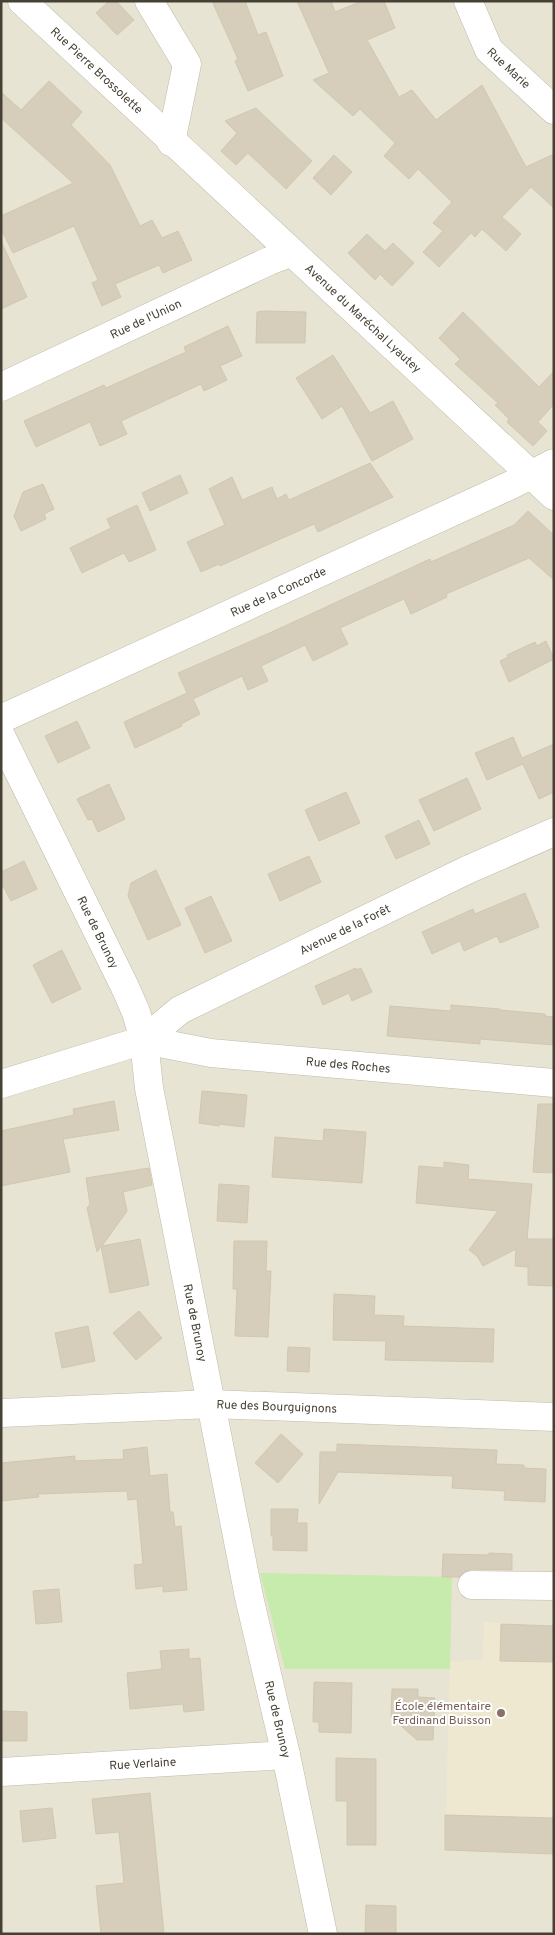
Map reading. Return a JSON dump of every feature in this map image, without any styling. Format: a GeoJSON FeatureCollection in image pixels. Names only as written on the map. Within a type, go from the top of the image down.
{"type":"FeatureCollection","features":[{"type":"Feature","properties":{"kind":"street"},"geometry":{"type":"LineString","coordinates":[[149,1],[187,64],[171,142]]}},
{"type":"Feature","properties":{"kind":"street","name":"Rue Pierre Brossolette"},"geometry":{"type":"LineString","coordinates":[[33,3],[171,142]]}},
{"type":"Feature","properties":{"kind":"street","name":"Rue Marie"},"geometry":{"type":"LineString","coordinates":[[472,10],[489,50],[554,110]]}},
{"type":"Feature","properties":{"kind":"street","name":"Avenue du Maréchal Lyautey"},"geometry":{"type":"LineString","coordinates":[[171,142],[290,253],[542,469],[554,496]]}},
{"type":"Feature","properties":{"kind":"street","name":"Rue de l'Union"},"geometry":{"type":"LineString","coordinates":[[1,387],[269,261],[290,253]]}},
{"type":"Feature","properties":{"kind":"street","name":"Rue de la Concorde"},"geometry":{"type":"LineString","coordinates":[[1,719],[542,469]]}},
{"type":"Feature","properties":{"kind":"street","name":"Rue de Brunoy"},"geometry":{"type":"LineString","coordinates":[[1,736],[124,985],[136,1012],[144,1040],[149,1088],[249,1597],[286,1755],[324,1934]]}},
{"type":"Feature","properties":{"kind":"street","name":"Avenue de la Forêt"},"geometry":{"type":"LineString","coordinates":[[144,1040],[180,1010],[467,870],[554,832]]}},
{"type":"Feature","properties":{"kind":"street"},"geometry":{"type":"LineString","coordinates":[[1,1084],[144,1040]]}},
{"type":"Feature","properties":{"kind":"street","name":"Rue des Roches"},"geometry":{"type":"LineString","coordinates":[[144,1040],[211,1053],[554,1083]]}},
{"type":"Feature","properties":{"kind":"street","name":"Rue des Bourguignons"},"geometry":{"type":"LineString","coordinates":[[1,1413],[212,1404],[554,1417]]}},
{"type":"Feature","properties":{"kind":"street"},"geometry":{"type":"LineString","coordinates":[[472,1585],[554,1586]]}},
{"type":"Feature","properties":{"kind":"street","name":"Rue Verlaine"},"geometry":{"type":"LineString","coordinates":[[1,1772],[286,1755]]}},
{"type":"Feature","properties":{"kind":"shaded area"},"geometry":{"type":"Polygon","coordinates":[[[1,1],[554,1],[554,1934],[1,1934],[1,1]]]}},
{"type":"Feature","properties":{"kind":"shaded area","name":"École élémentaire Ferdinand Buisson"},"geometry":{"type":"Polygon","coordinates":[[[484,1622],[554,1626],[554,1854],[445,1850],[450,1661],[483,1660],[484,1622]]]}},
{"type":"Feature","properties":{"kind":"green space"},"geometry":{"type":"Polygon","coordinates":[[[260,1573],[452,1577],[450,1669],[285,1669],[260,1573]]]}},
{"type":"Feature","properties":{"kind":"building"},"geometry":{"type":"Polygon","coordinates":[[[109,1],[116,1],[134,20],[117,35],[96,13],[109,1]]]}},
{"type":"Feature","properties":{"kind":"building"},"geometry":{"type":"Polygon","coordinates":[[[212,1],[245,1],[258,35],[266,32],[283,76],[248,91],[235,61],[238,59],[212,1]]]}},
{"type":"Feature","properties":{"kind":"building"},"geometry":{"type":"Polygon","coordinates":[[[297,1],[331,1],[335,12],[362,1],[384,1],[395,28],[367,40],[399,97],[412,90],[436,120],[482,85],[526,167],[554,154],[554,208],[531,187],[502,217],[521,234],[506,251],[482,229],[475,237],[471,233],[439,267],[423,252],[443,231],[433,223],[452,202],[418,169],[409,179],[384,156],[395,143],[360,109],[353,116],[313,80],[329,73],[297,1]]]}},
{"type":"Feature","properties":{"kind":"building"},"geometry":{"type":"Polygon","coordinates":[[[49,81],[82,112],[71,125],[110,165],[140,226],[152,220],[162,238],[178,231],[192,260],[163,273],[159,265],[115,284],[121,297],[102,306],[92,283],[98,280],[74,226],[13,253],[1,229],[1,216],[73,183],[1,118],[1,92],[21,110],[49,81]]]}},
{"type":"Feature","properties":{"kind":"building"},"geometry":{"type":"Polygon","coordinates":[[[256,108],[312,161],[286,189],[248,153],[236,165],[221,151],[237,133],[225,121],[256,108]]]}},
{"type":"Feature","properties":{"kind":"building"},"geometry":{"type":"Polygon","coordinates":[[[334,155],[352,172],[331,195],[313,178],[334,155]]]}},
{"type":"Feature","properties":{"kind":"building"},"geometry":{"type":"Polygon","coordinates":[[[367,234],[385,251],[393,243],[414,263],[392,286],[380,274],[375,280],[348,253],[367,234]]]}},
{"type":"Feature","properties":{"kind":"building"},"geometry":{"type":"Polygon","coordinates":[[[1,241],[27,297],[1,309],[1,241]]]}},
{"type":"Feature","properties":{"kind":"building"},"geometry":{"type":"Polygon","coordinates":[[[257,312],[306,312],[305,343],[256,343],[257,312]]]}},
{"type":"Feature","properties":{"kind":"building"},"geometry":{"type":"Polygon","coordinates":[[[463,312],[539,387],[554,371],[554,404],[538,422],[547,431],[533,446],[507,422],[509,419],[495,405],[498,403],[455,364],[460,359],[439,338],[463,312]]]}},
{"type":"Feature","properties":{"kind":"building"},"geometry":{"type":"Polygon","coordinates":[[[228,326],[242,356],[220,366],[227,380],[204,391],[201,384],[121,421],[127,434],[100,446],[90,422],[36,447],[24,421],[104,385],[106,388],[186,352],[184,347],[228,326]]]}},
{"type":"Feature","properties":{"kind":"building"},"geometry":{"type":"Polygon","coordinates":[[[333,355],[370,413],[393,401],[413,439],[372,461],[342,406],[322,419],[296,378],[333,355]]]}},
{"type":"Feature","properties":{"kind":"building"},"geometry":{"type":"Polygon","coordinates":[[[370,463],[393,497],[318,532],[314,524],[220,566],[219,564],[201,572],[187,542],[225,525],[209,489],[232,477],[242,500],[272,487],[277,499],[286,494],[289,500],[370,463]]]}},
{"type":"Feature","properties":{"kind":"building"},"geometry":{"type":"Polygon","coordinates":[[[180,475],[188,493],[150,511],[142,493],[180,475]]]}},
{"type":"Feature","properties":{"kind":"building"},"geometry":{"type":"Polygon","coordinates":[[[43,484],[54,509],[44,514],[46,519],[21,531],[14,516],[23,492],[43,484]]]}},
{"type":"Feature","properties":{"kind":"building"},"geometry":{"type":"Polygon","coordinates":[[[137,505],[156,550],[129,562],[124,553],[82,573],[70,548],[111,528],[107,519],[137,505]]]}},
{"type":"Feature","properties":{"kind":"building"},"geometry":{"type":"Polygon","coordinates":[[[528,511],[554,535],[554,580],[529,558],[446,594],[447,597],[411,614],[404,599],[340,628],[348,644],[313,661],[305,645],[261,666],[268,681],[248,690],[242,676],[193,699],[200,714],[181,724],[182,726],[135,748],[124,722],[187,693],[178,673],[430,559],[431,562],[514,525],[528,511]]]}},
{"type":"Feature","properties":{"kind":"building"},"geometry":{"type":"Polygon","coordinates":[[[546,641],[554,659],[509,682],[500,661],[508,657],[507,655],[535,642],[537,646],[546,641]]]}},
{"type":"Feature","properties":{"kind":"building"},"geometry":{"type":"Polygon","coordinates":[[[77,721],[90,748],[58,763],[45,736],[77,721]]]}},
{"type":"Feature","properties":{"kind":"building"},"geometry":{"type":"Polygon","coordinates":[[[513,737],[522,758],[554,744],[554,792],[539,799],[523,764],[487,780],[475,753],[513,737]]]}},
{"type":"Feature","properties":{"kind":"building"},"geometry":{"type":"Polygon","coordinates":[[[467,778],[481,809],[434,831],[419,800],[467,778]]]}},
{"type":"Feature","properties":{"kind":"building"},"geometry":{"type":"Polygon","coordinates":[[[109,784],[125,819],[98,832],[92,819],[88,820],[77,799],[109,784]]]}},
{"type":"Feature","properties":{"kind":"building"},"geometry":{"type":"Polygon","coordinates":[[[346,792],[360,823],[319,841],[305,810],[346,792]]]}},
{"type":"Feature","properties":{"kind":"building"},"geometry":{"type":"Polygon","coordinates":[[[419,820],[430,844],[396,859],[385,836],[419,820]]]}},
{"type":"Feature","properties":{"kind":"building"},"geometry":{"type":"Polygon","coordinates":[[[309,856],[321,882],[280,901],[268,874],[309,856]]]}},
{"type":"Feature","properties":{"kind":"building"},"geometry":{"type":"Polygon","coordinates":[[[24,861],[37,889],[11,901],[1,882],[1,872],[24,861]]]}},
{"type":"Feature","properties":{"kind":"building"},"geometry":{"type":"Polygon","coordinates":[[[156,870],[181,925],[148,940],[128,896],[131,883],[156,870]]]}},
{"type":"Feature","properties":{"kind":"building"},"geometry":{"type":"Polygon","coordinates":[[[525,893],[539,927],[500,943],[497,936],[464,951],[460,941],[432,954],[422,932],[473,909],[475,914],[525,893]]]}},
{"type":"Feature","properties":{"kind":"building"},"geometry":{"type":"Polygon","coordinates":[[[211,896],[232,941],[205,953],[185,908],[211,896]]]}},
{"type":"Feature","properties":{"kind":"building"},"geometry":{"type":"Polygon","coordinates":[[[62,950],[81,989],[52,1003],[33,965],[62,950]]]}},
{"type":"Feature","properties":{"kind":"building"},"geometry":{"type":"Polygon","coordinates":[[[356,968],[356,970],[361,968],[372,992],[352,1001],[349,993],[323,1005],[315,986],[356,968]]]}},
{"type":"Feature","properties":{"kind":"building"},"geometry":{"type":"Polygon","coordinates":[[[451,1005],[545,1014],[545,1016],[554,1017],[554,1045],[480,1039],[480,1044],[387,1036],[390,1006],[451,1011],[451,1005]]]}},
{"type":"Feature","properties":{"kind":"building"},"geometry":{"type":"Polygon","coordinates":[[[202,1091],[247,1095],[244,1127],[199,1123],[202,1091]]]}},
{"type":"Feature","properties":{"kind":"building"},"geometry":{"type":"Polygon","coordinates":[[[114,1101],[119,1130],[63,1139],[70,1172],[1,1186],[1,1131],[74,1115],[73,1109],[114,1101]]]}},
{"type":"Feature","properties":{"kind":"building"},"geometry":{"type":"Polygon","coordinates":[[[538,1104],[554,1104],[554,1173],[533,1172],[538,1104]]]}},
{"type":"Feature","properties":{"kind":"building"},"geometry":{"type":"Polygon","coordinates":[[[324,1129],[366,1132],[362,1183],[272,1177],[275,1137],[323,1141],[324,1129]]]}},
{"type":"Feature","properties":{"kind":"building"},"geometry":{"type":"Polygon","coordinates":[[[444,1162],[469,1165],[468,1179],[532,1184],[527,1239],[554,1239],[554,1286],[528,1285],[528,1267],[515,1266],[516,1249],[483,1266],[477,1256],[469,1250],[498,1211],[416,1203],[419,1166],[444,1168],[444,1162]]]}},
{"type":"Feature","properties":{"kind":"building"},"geometry":{"type":"Polygon","coordinates":[[[149,1168],[152,1185],[123,1192],[127,1211],[102,1246],[140,1239],[149,1285],[110,1293],[101,1246],[97,1252],[87,1208],[90,1204],[86,1178],[149,1168]]]}},
{"type":"Feature","properties":{"kind":"building"},"geometry":{"type":"Polygon","coordinates":[[[219,1184],[249,1186],[247,1223],[217,1221],[219,1184]]]}},
{"type":"Feature","properties":{"kind":"building"},"geometry":{"type":"Polygon","coordinates":[[[234,1241],[267,1241],[266,1271],[271,1271],[268,1337],[235,1336],[237,1289],[233,1289],[234,1241]]]}},
{"type":"Feature","properties":{"kind":"building"},"geometry":{"type":"Polygon","coordinates":[[[334,1294],[375,1296],[374,1315],[404,1316],[403,1326],[494,1329],[493,1362],[385,1360],[386,1341],[333,1340],[334,1294]]]}},
{"type":"Feature","properties":{"kind":"building"},"geometry":{"type":"Polygon","coordinates":[[[139,1311],[162,1338],[136,1360],[113,1333],[139,1311]]]}},
{"type":"Feature","properties":{"kind":"building"},"geometry":{"type":"Polygon","coordinates":[[[88,1326],[95,1361],[62,1368],[55,1333],[88,1326]]]}},
{"type":"Feature","properties":{"kind":"building"},"geometry":{"type":"Polygon","coordinates":[[[288,1347],[310,1348],[309,1372],[287,1371],[288,1347]]]}},
{"type":"Feature","properties":{"kind":"building"},"geometry":{"type":"Polygon","coordinates":[[[281,1434],[303,1454],[278,1483],[255,1463],[281,1434]]]}},
{"type":"Feature","properties":{"kind":"building"},"geometry":{"type":"Polygon","coordinates":[[[337,1444],[497,1450],[496,1464],[524,1465],[524,1468],[546,1469],[545,1502],[504,1500],[505,1491],[452,1488],[453,1476],[338,1472],[319,1504],[320,1452],[337,1452],[337,1444]]]}},
{"type":"Feature","properties":{"kind":"building"},"geometry":{"type":"Polygon","coordinates":[[[147,1447],[150,1476],[167,1474],[170,1512],[173,1512],[175,1527],[181,1526],[187,1590],[163,1592],[163,1586],[136,1589],[134,1565],[143,1564],[137,1499],[128,1500],[127,1491],[38,1494],[39,1497],[1,1501],[1,1463],[75,1456],[75,1461],[124,1459],[123,1450],[147,1447]]]}},
{"type":"Feature","properties":{"kind":"building"},"geometry":{"type":"Polygon","coordinates":[[[271,1509],[298,1509],[297,1523],[307,1523],[307,1551],[273,1550],[271,1509]]]}},
{"type":"Feature","properties":{"kind":"building"},"geometry":{"type":"Polygon","coordinates":[[[489,1553],[512,1554],[512,1570],[472,1569],[464,1572],[459,1577],[442,1577],[443,1554],[489,1555],[489,1553]]]}},
{"type":"Feature","properties":{"kind":"building"},"geometry":{"type":"Polygon","coordinates":[[[59,1589],[62,1622],[36,1624],[33,1591],[59,1589]]]}},
{"type":"Feature","properties":{"kind":"building"},"geometry":{"type":"Polygon","coordinates":[[[501,1624],[554,1626],[554,1662],[500,1661],[501,1624]]]}},
{"type":"Feature","properties":{"kind":"building"},"geometry":{"type":"Polygon","coordinates":[[[189,1649],[189,1659],[200,1658],[204,1710],[184,1712],[183,1704],[130,1709],[127,1673],[162,1669],[160,1651],[189,1649]]]}},
{"type":"Feature","properties":{"kind":"building"},"geometry":{"type":"Polygon","coordinates":[[[314,1682],[352,1683],[351,1733],[319,1732],[319,1722],[313,1722],[314,1682]]]}},
{"type":"Feature","properties":{"kind":"building"},"geometry":{"type":"Polygon","coordinates":[[[392,1689],[418,1689],[418,1697],[435,1698],[433,1740],[417,1740],[391,1717],[392,1689]]]}},
{"type":"Feature","properties":{"kind":"building"},"geometry":{"type":"Polygon","coordinates":[[[1,1711],[27,1712],[27,1741],[1,1741],[1,1711]]]}},
{"type":"Feature","properties":{"kind":"building"},"geometry":{"type":"Polygon","coordinates":[[[336,1758],[376,1759],[376,1845],[347,1845],[347,1801],[336,1801],[336,1758]]]}},
{"type":"Feature","properties":{"kind":"building"},"geometry":{"type":"Polygon","coordinates":[[[150,1793],[164,1934],[101,1934],[96,1886],[124,1883],[119,1832],[96,1834],[92,1799],[150,1793]]]}},
{"type":"Feature","properties":{"kind":"building"},"geometry":{"type":"Polygon","coordinates":[[[52,1808],[56,1838],[23,1842],[20,1811],[52,1808]]]}},
{"type":"Feature","properties":{"kind":"building"},"geometry":{"type":"Polygon","coordinates":[[[445,1815],[554,1818],[554,1854],[445,1850],[445,1815]]]}},
{"type":"Feature","properties":{"kind":"building"},"geometry":{"type":"Polygon","coordinates":[[[366,1905],[396,1906],[396,1934],[365,1934],[366,1905]]]}},
{"type":"Feature","properties":{"kind":"place","name":"École élémentaire Ferdinand Buisson"},"geometry":{"type":"Point","coordinates":[501,1713]}}]}
